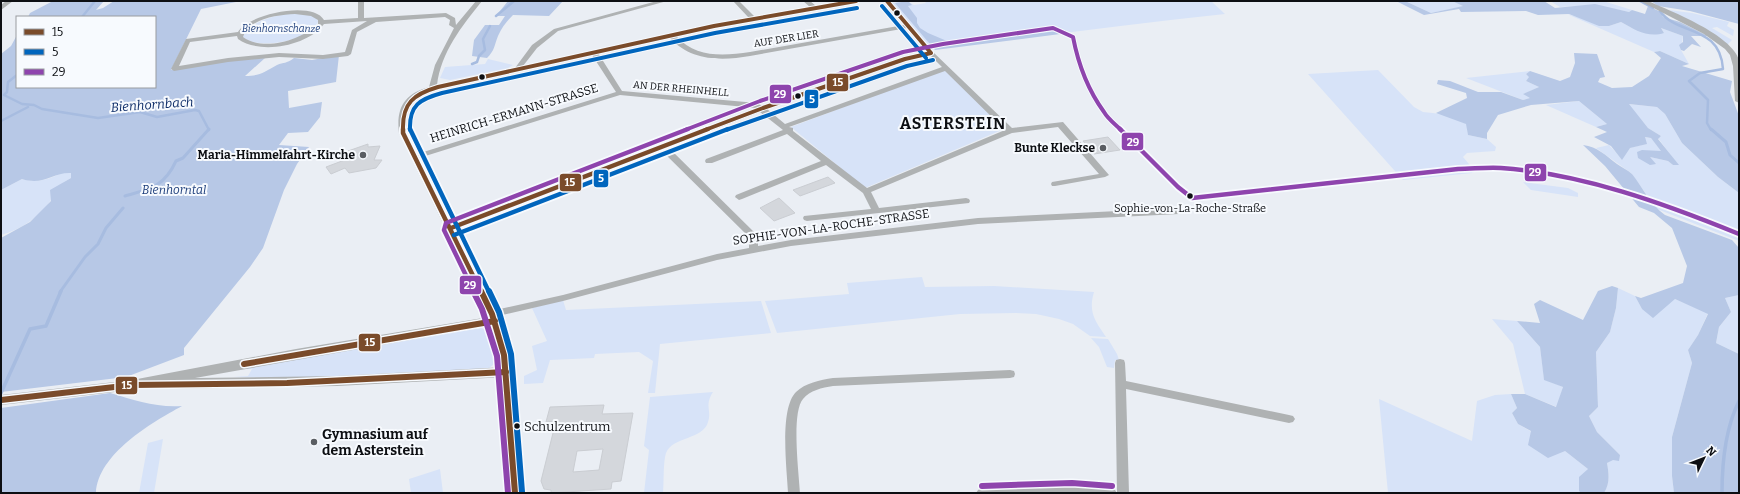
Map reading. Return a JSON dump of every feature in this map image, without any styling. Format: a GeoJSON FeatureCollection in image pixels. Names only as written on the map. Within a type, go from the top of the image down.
{"type":"FeatureCollection","features":[{"type":"Feature","properties":{"kind":"street"},"geometry":{"type":"LineString","coordinates":[[1,8],[10,1]]}},
{"type":"Feature","properties":{"kind":"street"},"geometry":{"type":"LineString","coordinates":[[361,1],[361,19]]}},
{"type":"Feature","properties":{"kind":"street"},"geometry":{"type":"LineString","coordinates":[[433,87],[434,78],[457,27],[479,1]]}},
{"type":"Feature","properties":{"kind":"street"},"geometry":{"type":"LineString","coordinates":[[518,68],[521,62],[546,36],[556,30],[664,1]]}},
{"type":"Feature","properties":{"kind":"street"},"geometry":{"type":"LineString","coordinates":[[736,1],[753,19]]}},
{"type":"Feature","properties":{"kind":"street"},"geometry":{"type":"LineString","coordinates":[[806,1],[814,8]]}},
{"type":"Feature","properties":{"kind":"street"},"geometry":{"type":"LineString","coordinates":[[515,493],[504,355],[494,318],[451,228],[403,134],[403,111],[407,102],[415,95],[433,87],[671,35],[856,1]]}},
{"type":"Feature","properties":{"kind":"street"},"geometry":{"type":"LineString","coordinates":[[887,1],[931,53],[1010,131]]}},
{"type":"Feature","properties":{"kind":"street"},"geometry":{"type":"LineString","coordinates":[[1643,1],[1688,23],[1728,48],[1734,57],[1738,77],[1739,101]]}},
{"type":"Feature","properties":{"kind":"street"},"geometry":{"type":"LineString","coordinates":[[321,22],[318,17],[309,13],[284,13],[256,21],[245,28],[240,34],[188,40],[174,69],[228,60],[279,56],[324,57],[348,54],[354,31],[374,20],[446,15],[453,19],[452,25],[457,27]]}},
{"type":"Feature","properties":{"kind":"street"},"geometry":{"type":"LineString","coordinates":[[321,22],[384,19]]}},
{"type":"Feature","properties":{"kind":"street"},"geometry":{"type":"LineString","coordinates":[[240,34],[242,40],[249,44],[277,44],[309,34],[317,29],[321,22]]}},
{"type":"Feature","properties":{"kind":"street","name":"AUF DER LIER"},"geometry":{"type":"LineString","coordinates":[[671,35],[681,46],[692,52],[707,56],[722,57],[805,45],[909,26]]}},
{"type":"Feature","properties":{"kind":"street","name":"AN DER RHEINHELL"},"geometry":{"type":"LineString","coordinates":[[594,52],[620,92],[757,105],[763,108]]}},
{"type":"Feature","properties":{"kind":"street"},"geometry":{"type":"LineString","coordinates":[[451,228],[763,108],[906,59],[931,53]]}},
{"type":"Feature","properties":{"kind":"street"},"geometry":{"type":"LineString","coordinates":[[709,161],[788,128],[946,68]]}},
{"type":"Feature","properties":{"kind":"street","name":"HEINRICH-ERMANN-STRASSE"},"geometry":{"type":"LineString","coordinates":[[415,157],[620,92]]}},
{"type":"Feature","properties":{"kind":"street"},"geometry":{"type":"LineString","coordinates":[[763,108],[827,162],[866,190],[876,211]]}},
{"type":"Feature","properties":{"kind":"street"},"geometry":{"type":"LineString","coordinates":[[866,190],[1010,131],[1060,124],[1105,175],[1055,184]]}},
{"type":"Feature","properties":{"kind":"street"},"geometry":{"type":"LineString","coordinates":[[662,146],[753,236],[753,249]]}},
{"type":"Feature","properties":{"kind":"street"},"geometry":{"type":"LineString","coordinates":[[739,197],[827,162]]}},
{"type":"Feature","properties":{"kind":"street"},"geometry":{"type":"LineString","coordinates":[[807,218],[966,201]]}},
{"type":"Feature","properties":{"kind":"street","name":"SOPHIE-VON-LA-ROCHE-STRASSE"},"geometry":{"type":"LineString","coordinates":[[494,318],[753,249],[978,221],[1179,211]]}},
{"type":"Feature","properties":{"kind":"street"},"geometry":{"type":"LineString","coordinates":[[132,385],[494,318]]}},
{"type":"Feature","properties":{"kind":"street"},"geometry":{"type":"LineString","coordinates":[[1120,363],[1122,384],[1123,493]]}},
{"type":"Feature","properties":{"kind":"street"},"geometry":{"type":"LineString","coordinates":[[1,400],[132,385],[316,382],[506,372]]}},
{"type":"Feature","properties":{"kind":"street"},"geometry":{"type":"LineString","coordinates":[[794,493],[792,412],[796,399],[805,390],[818,385],[833,382],[1010,374]]}},
{"type":"Feature","properties":{"kind":"street"},"geometry":{"type":"LineString","coordinates":[[1122,384],[1289,419]]}},
{"type":"Feature","properties":{"kind":"street"},"geometry":{"type":"LineString","coordinates":[[982,493],[1072,490],[1111,493]]}},
{"type":"Feature","properties":{"kind":"green space","name":"Bienhorntal"},"geometry":{"type":"Polygon","coordinates":[[[53,1],[104,1],[96,10],[103,8],[114,1],[241,1],[201,9],[171,70],[227,61],[265,58],[245,76],[250,76],[262,73],[294,58],[312,60],[339,55],[336,82],[288,91],[289,108],[322,102],[320,117],[308,132],[288,133],[279,145],[309,147],[297,164],[284,190],[263,248],[250,267],[184,348],[184,355],[126,377],[1,392],[1,238],[30,222],[51,201],[50,190],[71,178],[71,173],[59,174],[36,181],[22,179],[1,190],[1,54],[11,46],[16,37],[16,88],[156,88],[156,16],[28,16],[30,13],[53,1]]]}},
{"type":"Feature","properties":{"kind":"green space"},"geometry":{"type":"Polygon","coordinates":[[[508,1],[563,1],[549,16],[513,15],[501,30],[493,50],[487,58],[472,56],[474,40],[485,25],[499,25],[505,16],[496,16],[508,1]]]}},
{"type":"Feature","properties":{"kind":"green space"},"geometry":{"type":"Polygon","coordinates":[[[907,1],[914,5],[926,3],[924,1],[1211,1],[1225,14],[932,49],[892,3],[907,1]]]}},
{"type":"Feature","properties":{"kind":"green space"},"geometry":{"type":"Polygon","coordinates":[[[908,1],[912,5],[908,6],[917,18],[917,23],[920,28],[954,44],[1065,30],[1068,33],[935,50],[895,3],[908,1]]]}},
{"type":"Feature","properties":{"kind":"green space"},"geometry":{"type":"Polygon","coordinates":[[[1396,1],[1405,1],[1431,13],[1463,6],[1452,1],[1544,1],[1555,8],[1595,4],[1629,12],[1632,10],[1645,14],[1648,6],[1661,12],[1663,17],[1680,22],[1708,36],[1691,36],[1701,47],[1692,44],[1684,51],[1681,50],[1679,45],[1683,42],[1683,36],[1661,28],[1664,33],[1652,35],[1621,22],[1609,26],[1599,26],[1569,14],[1538,15],[1526,11],[1461,12],[1459,9],[1424,15],[1396,1]]]}},
{"type":"Feature","properties":{"kind":"green space"},"geometry":{"type":"Polygon","coordinates":[[[1405,1],[1452,1],[1464,6],[1431,13],[1405,1]]]}},
{"type":"Feature","properties":{"kind":"green space"},"geometry":{"type":"Polygon","coordinates":[[[1550,1],[1603,1],[1632,10],[1629,12],[1595,5],[1560,7],[1550,1]]]}},
{"type":"Feature","properties":{"kind":"green space"},"geometry":{"type":"Polygon","coordinates":[[[1651,1],[1739,1],[1739,24],[1690,11],[1658,6],[1651,1]]]}},
{"type":"Feature","properties":{"kind":"green space"},"geometry":{"type":"Polygon","coordinates":[[[1669,10],[1692,13],[1729,22],[1727,26],[1734,30],[1733,36],[1717,27],[1712,28],[1732,40],[1727,45],[1669,10]]]}},
{"type":"Feature","properties":{"kind":"green space","name":"Bienhornschanze"},"geometry":{"type":"Polygon","coordinates":[[[290,13],[312,15],[318,20],[318,22],[314,28],[306,34],[284,42],[260,43],[250,41],[243,37],[243,33],[259,22],[290,13]]]}},
{"type":"Feature","properties":{"kind":"green space"},"geometry":{"type":"Polygon","coordinates":[[[1567,14],[1609,26],[1621,22],[1632,28],[1664,33],[1661,28],[1683,36],[1681,50],[1689,64],[1660,51],[1654,52],[1567,14]]]}},
{"type":"Feature","properties":{"kind":"green space"},"geometry":{"type":"Polygon","coordinates":[[[1660,51],[1689,64],[1682,66],[1732,81],[1730,92],[1739,116],[1739,193],[1718,177],[1682,143],[1665,114],[1657,107],[1629,104],[1648,128],[1661,136],[1658,139],[1679,165],[1673,165],[1668,161],[1650,157],[1656,164],[1650,165],[1638,158],[1637,152],[1642,150],[1661,151],[1651,138],[1645,137],[1647,144],[1630,148],[1622,160],[1611,146],[1594,137],[1607,132],[1596,127],[1607,124],[1579,101],[1531,105],[1498,115],[1487,133],[1487,139],[1468,135],[1466,124],[1436,113],[1467,98],[1466,93],[1437,84],[1438,80],[1450,81],[1478,92],[1501,92],[1523,100],[1530,98],[1523,94],[1539,87],[1526,81],[1529,77],[1526,74],[1530,71],[1560,81],[1570,77],[1575,63],[1574,53],[1597,54],[1605,77],[1600,78],[1598,82],[1612,88],[1632,87],[1649,76],[1661,58],[1654,52],[1660,51]]]}},
{"type":"Feature","properties":{"kind":"green space"},"geometry":{"type":"Polygon","coordinates":[[[488,59],[513,65],[508,68],[450,80],[440,78],[445,67],[485,64],[488,59]]]}},
{"type":"Feature","properties":{"kind":"green space"},"geometry":{"type":"Polygon","coordinates":[[[945,69],[1004,129],[865,188],[791,127],[945,69]]]}},
{"type":"Feature","properties":{"kind":"green space"},"geometry":{"type":"Polygon","coordinates":[[[1378,70],[1414,107],[1423,112],[1442,114],[1467,124],[1468,135],[1487,139],[1496,147],[1495,151],[1467,153],[1463,157],[1474,170],[1472,173],[1403,180],[1308,74],[1378,70]]]}},
{"type":"Feature","properties":{"kind":"green space"},"geometry":{"type":"Polygon","coordinates":[[[1530,71],[1526,74],[1530,77],[1526,81],[1539,87],[1524,94],[1531,98],[1523,100],[1466,78],[1530,71]]]}},
{"type":"Feature","properties":{"kind":"green space"},"geometry":{"type":"Polygon","coordinates":[[[1579,101],[1607,124],[1596,127],[1546,105],[1579,101]]]}},
{"type":"Feature","properties":{"kind":"green space"},"geometry":{"type":"Polygon","coordinates":[[[1628,104],[1657,107],[1665,114],[1682,143],[1718,177],[1739,193],[1739,241],[1657,209],[1631,173],[1596,148],[1609,145],[1622,159],[1629,148],[1646,144],[1644,137],[1651,138],[1662,151],[1650,157],[1668,161],[1673,165],[1678,165],[1658,138],[1661,136],[1648,128],[1628,104]]]}},
{"type":"Feature","properties":{"kind":"green space"},"geometry":{"type":"Polygon","coordinates":[[[1583,145],[1597,150],[1632,174],[1651,201],[1665,215],[1732,240],[1739,248],[1739,295],[1725,298],[1731,312],[1719,327],[1716,343],[1739,354],[1739,493],[1674,493],[1672,476],[1672,437],[1692,363],[1688,350],[1698,335],[1708,314],[1675,299],[1653,318],[1642,309],[1635,296],[1641,298],[1683,283],[1687,266],[1672,228],[1654,213],[1639,207],[1605,166],[1583,145]]]}},
{"type":"Feature","properties":{"kind":"green space"},"geometry":{"type":"Polygon","coordinates":[[[61,173],[71,173],[71,178],[60,185],[51,200],[41,212],[29,222],[15,230],[1,235],[1,190],[22,179],[32,181],[42,180],[61,173]]]}},
{"type":"Feature","properties":{"kind":"green space"},"geometry":{"type":"Polygon","coordinates":[[[1523,182],[1568,188],[1578,193],[1578,197],[1531,190],[1523,182]]]}},
{"type":"Feature","properties":{"kind":"green space"},"geometry":{"type":"Polygon","coordinates":[[[922,277],[925,287],[994,286],[1094,292],[1092,299],[1092,311],[1096,321],[1106,337],[1090,336],[1073,324],[1059,319],[1036,314],[1016,313],[960,314],[777,333],[765,301],[849,294],[847,283],[922,277]]]}},
{"type":"Feature","properties":{"kind":"green space"},"geometry":{"type":"Polygon","coordinates":[[[1612,286],[1618,288],[1616,308],[1610,332],[1596,352],[1598,407],[1589,416],[1597,432],[1620,455],[1619,461],[1613,460],[1607,463],[1608,479],[1604,493],[1581,493],[1579,491],[1579,477],[1588,469],[1565,451],[1548,458],[1528,445],[1531,431],[1518,424],[1512,413],[1517,408],[1511,394],[1525,394],[1556,407],[1563,387],[1544,380],[1540,347],[1517,321],[1540,323],[1534,304],[1540,300],[1583,320],[1598,291],[1612,286]]]}},
{"type":"Feature","properties":{"kind":"green space"},"geometry":{"type":"Polygon","coordinates":[[[1618,288],[1635,296],[1642,309],[1675,299],[1708,313],[1698,335],[1688,350],[1692,363],[1672,437],[1672,476],[1674,493],[1604,493],[1608,479],[1607,463],[1620,455],[1597,432],[1589,416],[1598,407],[1596,352],[1610,332],[1616,308],[1618,288]]]}},
{"type":"Feature","properties":{"kind":"green space"},"geometry":{"type":"Polygon","coordinates":[[[1739,295],[1739,354],[1716,343],[1719,327],[1731,312],[1725,298],[1739,295]]]}},
{"type":"Feature","properties":{"kind":"green space"},"geometry":{"type":"Polygon","coordinates":[[[563,300],[566,310],[761,301],[771,333],[660,344],[655,393],[648,393],[653,361],[639,352],[595,354],[594,358],[550,360],[543,383],[524,384],[524,376],[537,370],[532,346],[547,341],[532,308],[563,300]]]}},
{"type":"Feature","properties":{"kind":"green space"},"geometry":{"type":"Polygon","coordinates":[[[1492,319],[1517,321],[1540,347],[1544,379],[1563,387],[1557,407],[1525,394],[1513,344],[1492,319]]]}},
{"type":"Feature","properties":{"kind":"green space"},"geometry":{"type":"Polygon","coordinates":[[[481,328],[491,331],[498,361],[489,368],[303,379],[234,377],[248,376],[252,369],[239,369],[301,356],[481,328]]]}},
{"type":"Feature","properties":{"kind":"green space"},"geometry":{"type":"Polygon","coordinates":[[[1091,338],[1108,339],[1119,360],[1115,360],[1114,368],[1107,367],[1099,347],[1091,338]]]}},
{"type":"Feature","properties":{"kind":"green space"},"geometry":{"type":"Polygon","coordinates":[[[713,392],[709,401],[709,418],[705,428],[694,435],[681,440],[666,453],[663,493],[644,493],[649,450],[644,446],[650,397],[713,392]]]}},
{"type":"Feature","properties":{"kind":"green space"},"geometry":{"type":"Polygon","coordinates":[[[110,393],[155,405],[182,406],[156,421],[128,441],[116,453],[106,465],[99,479],[96,493],[1,493],[1,408],[110,393]]]}},
{"type":"Feature","properties":{"kind":"green space"},"geometry":{"type":"Polygon","coordinates":[[[1511,394],[1517,408],[1512,413],[1518,424],[1565,451],[1588,469],[1579,491],[1581,493],[1388,493],[1379,399],[1472,441],[1477,401],[1495,395],[1511,394]]]}},
{"type":"Feature","properties":{"kind":"green space"},"geometry":{"type":"Polygon","coordinates":[[[163,439],[154,493],[139,493],[148,443],[163,439]]]}},
{"type":"Feature","properties":{"kind":"green space"},"geometry":{"type":"Polygon","coordinates":[[[440,469],[443,493],[411,493],[409,479],[440,469]]]}},
{"type":"Feature","properties":{"kind":"building","name":"Bunte Kleckse"},"geometry":{"type":"Polygon","coordinates":[[[1108,137],[1120,150],[1094,154],[1083,141],[1108,137]]]}},
{"type":"Feature","properties":{"kind":"building","name":"Maria-Himmelfahrt-Kirche"},"geometry":{"type":"Polygon","coordinates":[[[368,144],[368,147],[380,146],[374,160],[382,160],[376,168],[349,173],[345,168],[331,174],[326,167],[350,158],[348,151],[368,144]]]}},
{"type":"Feature","properties":{"kind":"building"},"geometry":{"type":"Polygon","coordinates":[[[828,177],[835,183],[800,196],[793,190],[828,177]]]}},
{"type":"Feature","properties":{"kind":"building"},"geometry":{"type":"Polygon","coordinates":[[[779,198],[795,213],[774,221],[760,208],[779,198]]]}},
{"type":"Feature","properties":{"kind":"building"},"geometry":{"type":"Polygon","coordinates":[[[604,405],[602,414],[633,413],[621,481],[612,482],[611,489],[551,493],[551,490],[544,489],[541,481],[556,421],[546,422],[550,407],[604,405]],[[603,449],[577,451],[573,472],[599,470],[603,449]]]}},
{"type":"Feature","properties":{"kind":"waterway","name":"Bienhornbach"},"geometry":{"type":"LineString","coordinates":[[83,16],[95,1]]}},
{"type":"Feature","properties":{"kind":"waterway"},"geometry":{"type":"LineString","coordinates":[[496,16],[514,1]]}},
{"type":"Feature","properties":{"kind":"waterway"},"geometry":{"type":"LineString","coordinates":[[1640,1],[1653,8]]}},
{"type":"Feature","properties":{"kind":"waterway"},"geometry":{"type":"LineString","coordinates":[[1660,11],[1667,19],[1706,37],[1714,44],[1720,55],[1723,69],[1700,73],[1689,81],[1708,100],[1707,123],[1711,130]]}},
{"type":"Feature","properties":{"kind":"waterway"},"geometry":{"type":"LineString","coordinates":[[472,64],[477,62],[479,56],[485,50],[483,39],[490,26]]}},
{"type":"Feature","properties":{"kind":"waterway","name":"Bienhornbach"},"geometry":{"type":"LineString","coordinates":[[16,76],[8,82],[7,92],[4,95],[22,104],[34,105],[42,109],[98,118],[140,112],[157,117],[195,110],[199,111],[209,129]]}},
{"type":"Feature","properties":{"kind":"waterway"},"geometry":{"type":"LineString","coordinates":[[1,121],[28,107]]}},
{"type":"Feature","properties":{"kind":"waterway","name":"Bienhornbach"},"geometry":{"type":"LineString","coordinates":[[125,196],[149,189],[161,182],[176,161],[183,158],[209,129]]}},
{"type":"Feature","properties":{"kind":"waterway"},"geometry":{"type":"LineString","coordinates":[[1711,129],[1726,142],[1730,155],[1739,163]]}},
{"type":"Feature","properties":{"kind":"waterway","name":"Bienhornbach"},"geometry":{"type":"LineString","coordinates":[[60,292],[85,257],[98,244],[106,228],[123,208]]}},
{"type":"Feature","properties":{"kind":"waterway","name":"Bienhornbach"},"geometry":{"type":"LineString","coordinates":[[1,393],[30,329],[46,326],[61,291]]}},
{"type":"Feature","properties":{"kind":"waterway"},"geometry":{"type":"LineString","coordinates":[[1722,493],[1727,435],[1739,401]]}},
{"type":"Feature","properties":{"kind":"transit line","name":"15"},"geometry":{"type":"LineString","coordinates":[[515,493],[504,355],[492,314],[403,133],[404,112],[408,104],[420,93],[449,84],[714,26],[856,1]]}},
{"type":"Feature","properties":{"kind":"transit line","name":"15"},"geometry":{"type":"LineString","coordinates":[[887,1],[931,53]]}},
{"type":"Feature","properties":{"kind":"transit line","name":"5"},"geometry":{"type":"LineString","coordinates":[[882,6],[926,58]]}},
{"type":"Feature","properties":{"kind":"transit line","name":"5"},"geometry":{"type":"LineString","coordinates":[[522,492],[511,354],[499,312],[410,131],[411,113],[415,107],[426,98],[451,91],[715,33],[857,8]]}},
{"type":"Feature","properties":{"kind":"transit line","name":"29"},"geometry":{"type":"LineString","coordinates":[[508,493],[497,356],[482,309],[444,230],[446,223],[760,101],[903,52],[943,44],[1053,28],[1073,37],[1076,53],[1086,80],[1104,113],[1178,187],[1192,198],[1458,169],[1500,168],[1539,173],[1595,184],[1683,211],[1739,234]]}},
{"type":"Feature","properties":{"kind":"transit line","name":"15"},"geometry":{"type":"LineString","coordinates":[[451,228],[763,108],[905,59],[931,53]]}},
{"type":"Feature","properties":{"kind":"transit line","name":"5"},"geometry":{"type":"LineString","coordinates":[[454,235],[765,115],[907,66],[933,60]]}},
{"type":"Feature","properties":{"kind":"transit line","name":"15"},"geometry":{"type":"LineString","coordinates":[[244,364],[495,321]]}},
{"type":"Feature","properties":{"kind":"transit line","name":"15"},"geometry":{"type":"LineString","coordinates":[[1,400],[132,385],[287,383],[506,372]]}},
{"type":"Feature","properties":{"kind":"transit line","name":"29"},"geometry":{"type":"LineString","coordinates":[[982,486],[1072,483],[1112,486]]}},
{"type":"Feature","properties":{"kind":"place","name":"Bunte Kleckse"},"geometry":{"type":"Point","coordinates":[1103,148]}},
{"type":"Feature","properties":{"kind":"place","name":"Maria-Himmelfahrt-Kirche"},"geometry":{"type":"Point","coordinates":[363,155]}},
{"type":"Feature","properties":{"kind":"place","name":"Sophie-von-La-Roche-Straße"},"geometry":{"type":"Point","coordinates":[1190,196]}},
{"type":"Feature","properties":{"kind":"place","name":"Schulzentrum"},"geometry":{"type":"Point","coordinates":[517,426]}},
{"type":"Feature","properties":{"kind":"place","name":"Gymnasium auf dem Asterstein"},"geometry":{"type":"Point","coordinates":[314,442]}},
{"type":"Feature","properties":{"kind":"district","name":"ASTERSTEIN"},"geometry":{"type":"Point","coordinates":[953,123]}}]}
